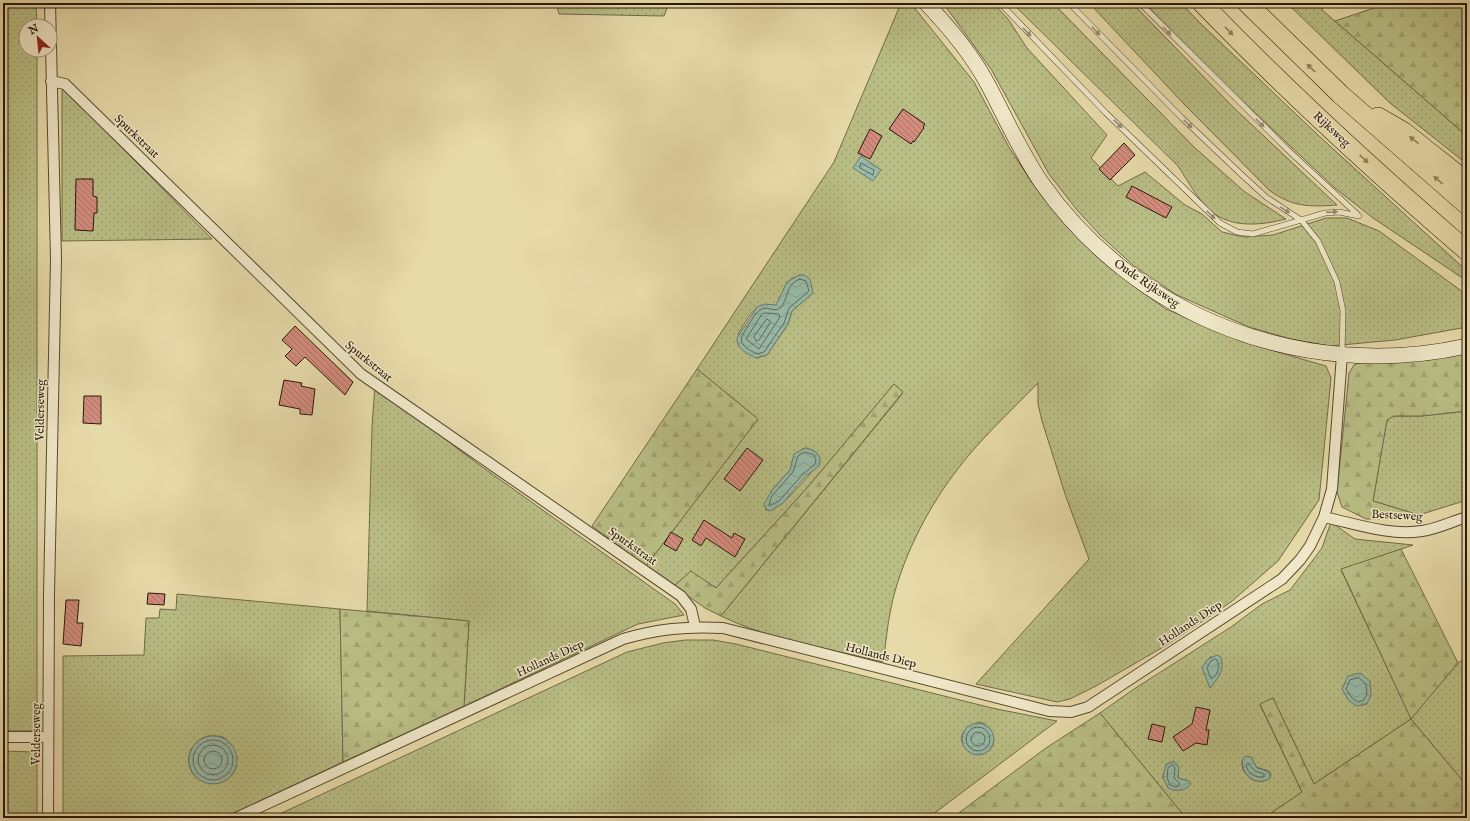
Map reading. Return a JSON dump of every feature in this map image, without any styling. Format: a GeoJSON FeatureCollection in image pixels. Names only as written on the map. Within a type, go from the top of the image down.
{"type":"FeatureCollection","features":[{"type":"Feature","properties":{"kind":"highway","name":"Rijksweg"},"geometry":{"type":"LineString","coordinates":[[1202,3],[1262,64],[1413,204],[1467,251]]}},
{"type":"Feature","properties":{"kind":"highway"},"geometry":{"type":"LineString","coordinates":[[1247,3],[1340,94],[1467,205]]}},
{"type":"Feature","properties":{"kind":"highway"},"geometry":{"type":"LineString","coordinates":[[1340,94],[1404,132],[1467,182]]}},
{"type":"Feature","properties":{"kind":"street","name":"Velderseweg"},"geometry":{"type":"LineString","coordinates":[[48,818],[49,586],[56,259],[50,3]]}},
{"type":"Feature","properties":{"kind":"street","name":"Oude Rijksweg"},"geometry":{"type":"LineString","coordinates":[[926,3],[973,60],[1041,181],[1064,212],[1114,262],[1159,294],[1214,323],[1249,337],[1300,349],[1342,355],[1387,356],[1414,355],[1467,346]]}},
{"type":"Feature","properties":{"kind":"street","name":"Spurkstraat"},"geometry":{"type":"LineString","coordinates":[[51,81],[65,84],[361,374],[681,596],[691,609],[695,626]]}},
{"type":"Feature","properties":{"kind":"street","name":"Hollands Diep"},"geometry":{"type":"LineString","coordinates":[[236,818],[623,639],[655,630],[695,626],[723,628],[1049,711],[1071,712],[1088,707],[1282,579],[1300,560],[1310,546],[1324,517],[1332,489],[1342,355]]}},
{"type":"Feature","properties":{"kind":"street","name":"Bestseweg"},"geometry":{"type":"LineString","coordinates":[[1324,517],[1377,530],[1413,532],[1423,531],[1467,517]]}},
{"type":"Feature","properties":{"kind":"street"},"geometry":{"type":"LineString","coordinates":[[3,737],[48,737]]}},
{"type":"Feature","properties":{"kind":"lane"},"geometry":{"type":"LineString","coordinates":[[1000,3],[1106,113],[1220,223],[1237,232],[1253,234],[1325,213],[1339,212],[1359,216],[1289,151],[1140,3]]}},
{"type":"Feature","properties":{"kind":"lane"},"geometry":{"type":"LineString","coordinates":[[1069,3],[1182,118],[1247,180],[1266,197],[1302,220],[1318,241],[1337,282],[1343,311],[1342,355]]}},
{"type":"Feature","properties":{"kind":"green space"},"geometry":{"type":"Polygon","coordinates":[[[3,3],[36,3],[37,18],[18,18],[18,58],[37,58],[37,731],[3,731],[3,3]]]}},
{"type":"Feature","properties":{"kind":"green space"},"geometry":{"type":"Polygon","coordinates":[[[556,3],[669,3],[664,16],[559,14],[556,3]]]}},
{"type":"Feature","properties":{"kind":"green space"},"geometry":{"type":"Polygon","coordinates":[[[901,3],[910,3],[974,82],[1010,149],[1044,199],[1096,253],[1132,285],[1166,309],[1243,342],[1326,366],[1331,378],[1319,500],[1278,561],[1231,602],[1165,646],[1096,686],[1070,699],[1057,702],[976,684],[1089,559],[1066,497],[1042,421],[1038,404],[1038,383],[984,438],[963,462],[924,521],[915,538],[895,591],[883,662],[780,638],[721,616],[903,393],[894,384],[807,488],[716,588],[691,572],[674,586],[646,566],[758,419],[697,369],[834,162],[901,3]],[[794,277],[790,280],[781,300],[775,306],[761,306],[752,312],[738,334],[757,358],[767,355],[788,324],[792,311],[813,293],[794,277]],[[805,448],[793,458],[790,470],[772,490],[765,507],[766,510],[772,509],[787,499],[817,465],[820,459],[818,454],[805,448]]]}},
{"type":"Feature","properties":{"kind":"green space"},"geometry":{"type":"Polygon","coordinates":[[[943,3],[993,3],[1008,19],[1027,48],[1107,135],[1091,158],[1118,186],[1145,172],[1185,205],[1202,214],[1222,232],[1244,237],[1273,235],[1326,218],[1347,218],[1379,231],[1467,295],[1467,327],[1395,340],[1330,346],[1291,339],[1249,327],[1175,294],[1134,266],[1101,236],[1077,210],[1049,174],[991,69],[943,3]]]}},
{"type":"Feature","properties":{"kind":"green space"},"geometry":{"type":"Polygon","coordinates":[[[1012,3],[1053,3],[1195,148],[1245,192],[1286,219],[1267,223],[1247,224],[1228,221],[1211,211],[1197,195],[1178,166],[1012,3]]]}},
{"type":"Feature","properties":{"kind":"green space"},"geometry":{"type":"Polygon","coordinates":[[[1089,3],[1132,3],[1233,107],[1337,205],[1301,205],[1285,200],[1269,190],[1185,105],[1089,3]]]}},
{"type":"Feature","properties":{"kind":"green space"},"geometry":{"type":"Polygon","coordinates":[[[1145,3],[1181,3],[1319,136],[1467,271],[1467,281],[1373,218],[1335,188],[1188,50],[1145,3]]]}},
{"type":"Feature","properties":{"kind":"green space"},"geometry":{"type":"Polygon","coordinates":[[[1287,3],[1334,3],[1321,9],[1467,136],[1467,164],[1390,103],[1287,3]]]}},
{"type":"Feature","properties":{"kind":"green space"},"geometry":{"type":"Polygon","coordinates":[[[1389,3],[1467,3],[1467,136],[1335,21],[1389,3]]]}},
{"type":"Feature","properties":{"kind":"green space"},"geometry":{"type":"Polygon","coordinates":[[[63,89],[71,96],[212,239],[62,241],[63,89]]]}},
{"type":"Feature","properties":{"kind":"green space"},"geometry":{"type":"Polygon","coordinates":[[[1467,353],[1467,411],[1422,416],[1394,416],[1387,420],[1373,501],[1419,515],[1409,518],[1366,519],[1342,507],[1337,492],[1349,373],[1354,365],[1358,363],[1421,360],[1467,353]]]}},
{"type":"Feature","properties":{"kind":"green space"},"geometry":{"type":"Polygon","coordinates":[[[697,369],[758,419],[646,566],[592,526],[697,369]]]}},
{"type":"Feature","properties":{"kind":"green space"},"geometry":{"type":"Polygon","coordinates":[[[894,384],[903,392],[721,616],[705,608],[674,586],[691,571],[716,588],[807,488],[894,384]]]}},
{"type":"Feature","properties":{"kind":"green space"},"geometry":{"type":"Polygon","coordinates":[[[375,386],[478,464],[675,604],[684,615],[638,624],[464,706],[469,621],[367,611],[372,426],[375,386]]]}},
{"type":"Feature","properties":{"kind":"green space"},"geometry":{"type":"Polygon","coordinates":[[[1467,411],[1467,500],[1419,515],[1373,501],[1386,424],[1389,418],[1394,416],[1422,416],[1467,411]]]}},
{"type":"Feature","properties":{"kind":"green space"},"geometry":{"type":"Polygon","coordinates":[[[1331,522],[1355,539],[1413,545],[1341,570],[1411,718],[1458,663],[1467,657],[1467,786],[1411,719],[1314,784],[1273,698],[1260,705],[1302,792],[1264,818],[1186,818],[1100,713],[1134,689],[1231,627],[1262,604],[1290,590],[1322,548],[1331,522]],[[1211,656],[1202,668],[1209,684],[1211,656]],[[1251,757],[1242,761],[1244,771],[1255,781],[1270,778],[1271,774],[1269,771],[1256,767],[1251,757]],[[1178,766],[1163,774],[1163,778],[1189,781],[1178,778],[1178,766]]]}},
{"type":"Feature","properties":{"kind":"green space"},"geometry":{"type":"Polygon","coordinates":[[[1401,549],[1458,663],[1411,719],[1341,569],[1401,549]]]}},
{"type":"Feature","properties":{"kind":"green space"},"geometry":{"type":"Polygon","coordinates":[[[177,594],[340,609],[343,762],[224,818],[63,818],[63,656],[144,655],[146,618],[159,618],[160,609],[176,610],[177,594]],[[208,736],[198,741],[192,748],[189,756],[189,765],[192,773],[198,779],[207,783],[224,782],[234,773],[236,758],[226,739],[220,736],[208,736]]]}},
{"type":"Feature","properties":{"kind":"green space"},"geometry":{"type":"Polygon","coordinates":[[[340,609],[469,621],[464,706],[343,762],[340,609]]]}},
{"type":"Feature","properties":{"kind":"green space"},"geometry":{"type":"Polygon","coordinates":[[[685,640],[713,640],[736,644],[992,708],[1057,721],[928,818],[271,818],[627,652],[663,643],[685,640]],[[981,722],[970,726],[961,738],[967,749],[973,753],[980,754],[990,749],[993,744],[993,737],[990,730],[981,722]]]}},
{"type":"Feature","properties":{"kind":"green space"},"geometry":{"type":"Polygon","coordinates":[[[1273,698],[1314,784],[1411,719],[1467,786],[1467,818],[1264,818],[1302,792],[1260,704],[1273,698]]]}},
{"type":"Feature","properties":{"kind":"green space"},"geometry":{"type":"Polygon","coordinates":[[[1100,713],[1186,818],[952,818],[1046,748],[1100,713]]]}},
{"type":"Feature","properties":{"kind":"green space"},"geometry":{"type":"Polygon","coordinates":[[[3,751],[34,752],[37,754],[37,818],[3,818],[3,751]]]}},
{"type":"Feature","properties":{"kind":"water"},"geometry":{"type":"Polygon","coordinates":[[[861,156],[881,170],[873,181],[853,168],[861,156]]]}},
{"type":"Feature","properties":{"kind":"water"},"geometry":{"type":"Polygon","coordinates":[[[799,275],[804,275],[810,279],[813,293],[792,311],[788,324],[767,355],[756,358],[746,353],[738,345],[737,338],[757,307],[764,304],[776,305],[787,282],[799,275]]]}},
{"type":"Feature","properties":{"kind":"water"},"geometry":{"type":"Polygon","coordinates":[[[805,448],[812,450],[819,456],[819,466],[806,476],[782,504],[770,511],[766,509],[764,504],[772,490],[790,470],[794,454],[805,448]]]}},
{"type":"Feature","properties":{"kind":"water"},"geometry":{"type":"Polygon","coordinates":[[[1217,655],[1221,657],[1222,666],[1218,677],[1210,688],[1202,668],[1207,660],[1217,655]]]}},
{"type":"Feature","properties":{"kind":"water"},"geometry":{"type":"Polygon","coordinates":[[[1360,673],[1370,681],[1371,695],[1367,704],[1357,706],[1349,701],[1342,689],[1348,676],[1360,673]]]}},
{"type":"Feature","properties":{"kind":"water"},"geometry":{"type":"Polygon","coordinates":[[[975,723],[981,723],[990,727],[994,739],[990,751],[981,755],[975,755],[966,751],[962,742],[962,736],[966,727],[975,723]]]}},
{"type":"Feature","properties":{"kind":"water"},"geometry":{"type":"Polygon","coordinates":[[[208,736],[218,736],[230,743],[237,755],[237,765],[230,777],[218,784],[208,784],[200,780],[193,773],[189,765],[189,755],[193,747],[200,740],[208,736]]]}},
{"type":"Feature","properties":{"kind":"water"},"geometry":{"type":"Polygon","coordinates":[[[1246,756],[1251,757],[1257,768],[1270,772],[1270,778],[1265,781],[1260,781],[1250,778],[1246,774],[1242,764],[1243,758],[1246,756]]]}},
{"type":"Feature","properties":{"kind":"water"},"geometry":{"type":"Polygon","coordinates":[[[1174,761],[1179,767],[1178,778],[1189,781],[1191,784],[1186,788],[1177,790],[1168,788],[1163,778],[1166,764],[1174,761]]]}},
{"type":"Feature","properties":{"kind":"building"},"geometry":{"type":"Polygon","coordinates":[[[903,109],[925,124],[923,127],[924,128],[911,144],[889,129],[903,109]]]}},
{"type":"Feature","properties":{"kind":"building"},"geometry":{"type":"Polygon","coordinates":[[[870,129],[882,136],[870,159],[858,153],[870,129]]]}},
{"type":"Feature","properties":{"kind":"building"},"geometry":{"type":"Polygon","coordinates":[[[1124,143],[1135,155],[1110,180],[1099,169],[1124,143]]]}},
{"type":"Feature","properties":{"kind":"building"},"geometry":{"type":"Polygon","coordinates":[[[76,179],[93,179],[93,196],[97,197],[97,213],[94,213],[93,231],[75,230],[76,179]]]}},
{"type":"Feature","properties":{"kind":"building"},"geometry":{"type":"Polygon","coordinates":[[[1132,186],[1172,207],[1166,218],[1126,197],[1132,186]]]}},
{"type":"Feature","properties":{"kind":"building"},"geometry":{"type":"Polygon","coordinates":[[[295,326],[353,382],[345,395],[305,357],[296,366],[285,356],[292,349],[282,340],[295,326]]]}},
{"type":"Feature","properties":{"kind":"building"},"geometry":{"type":"Polygon","coordinates":[[[284,380],[302,383],[301,386],[315,389],[312,415],[300,414],[300,409],[279,405],[284,380]]]}},
{"type":"Feature","properties":{"kind":"building"},"geometry":{"type":"Polygon","coordinates":[[[84,396],[101,396],[101,424],[83,423],[84,396]]]}},
{"type":"Feature","properties":{"kind":"building"},"geometry":{"type":"Polygon","coordinates":[[[747,448],[763,460],[740,491],[724,479],[747,448]]]}},
{"type":"Feature","properties":{"kind":"building"},"geometry":{"type":"Polygon","coordinates":[[[704,520],[732,538],[734,533],[745,539],[735,557],[706,538],[701,546],[692,540],[704,520]]]}},
{"type":"Feature","properties":{"kind":"building"},"geometry":{"type":"Polygon","coordinates":[[[671,532],[683,539],[676,551],[664,544],[671,532]]]}},
{"type":"Feature","properties":{"kind":"building"},"geometry":{"type":"Polygon","coordinates":[[[148,593],[165,594],[164,605],[147,604],[148,593]]]}},
{"type":"Feature","properties":{"kind":"building"},"geometry":{"type":"Polygon","coordinates":[[[66,600],[79,600],[77,623],[83,623],[81,646],[63,644],[66,600]]]}},
{"type":"Feature","properties":{"kind":"building"},"geometry":{"type":"Polygon","coordinates":[[[1196,707],[1210,710],[1206,730],[1209,730],[1207,745],[1196,743],[1183,751],[1173,737],[1192,724],[1196,707]]]}},
{"type":"Feature","properties":{"kind":"building"},"geometry":{"type":"Polygon","coordinates":[[[1152,724],[1165,727],[1162,742],[1148,739],[1152,724]]]}}]}
